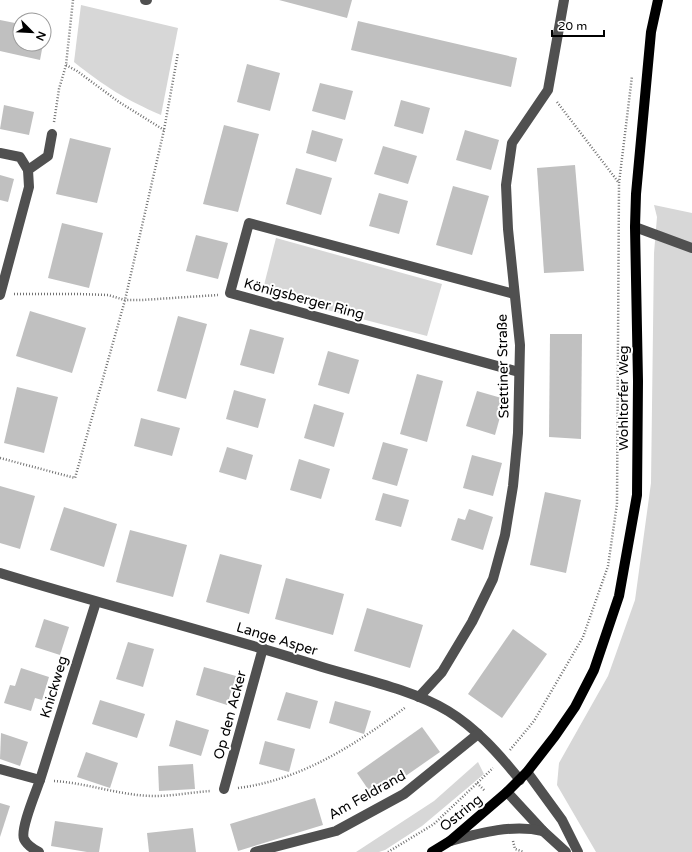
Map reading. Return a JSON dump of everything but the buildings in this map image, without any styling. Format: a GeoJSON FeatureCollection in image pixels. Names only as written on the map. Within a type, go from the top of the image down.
{"type":"FeatureCollection","features":[{"type":"Feature","properties":{"kind":"main road","name":"Wohltorfer Weg"},"geometry":{"type":"LineString","coordinates":[[507,792],[527,772],[555,736],[574,707],[594,670],[619,596],[637,495],[638,381],[635,227],[636,194],[651,32],[658,0]]}},
{"type":"Feature","properties":{"kind":"main road","name":"Ostring"},"geometry":{"type":"LineString","coordinates":[[432,852],[450,841],[507,792]]}},
{"type":"Feature","properties":{"kind":"street","name":"Stettiner Straße"},"geometry":{"type":"LineString","coordinates":[[420,697],[442,672],[472,622],[493,579],[505,535],[513,486],[518,433],[519,372],[519,325],[514,294],[506,184],[512,143],[548,90],[564,0]]}},
{"type":"Feature","properties":{"kind":"street"},"geometry":{"type":"LineString","coordinates":[[28,170],[48,156],[52,134]]}},
{"type":"Feature","properties":{"kind":"street"},"geometry":{"type":"LineString","coordinates":[[0,153],[20,157],[28,170],[29,187],[0,294]]}},
{"type":"Feature","properties":{"kind":"street","name":"Königsberger Ring"},"geometry":{"type":"LineString","coordinates":[[514,294],[249,223],[230,293],[519,372]]}},
{"type":"Feature","properties":{"kind":"street"},"geometry":{"type":"LineString","coordinates":[[635,227],[692,248]]}},
{"type":"Feature","properties":{"kind":"street","name":"Lange Asper"},"geometry":{"type":"LineString","coordinates":[[0,573],[96,602],[263,648],[420,697],[448,711],[478,734],[503,759],[520,780]]}},
{"type":"Feature","properties":{"kind":"street","name":"Knickweg"},"geometry":{"type":"LineString","coordinates":[[40,780],[96,602]]}},
{"type":"Feature","properties":{"kind":"street","name":"Op den Acker"},"geometry":{"type":"LineString","coordinates":[[224,789],[263,648]]}},
{"type":"Feature","properties":{"kind":"street","name":"Am Feldrand"},"geometry":{"type":"LineString","coordinates":[[255,852],[336,831],[404,794],[478,734]]}},
{"type":"Feature","properties":{"kind":"street"},"geometry":{"type":"LineString","coordinates":[[0,769],[40,780],[24,830],[24,839],[32,848],[39,852]]}},
{"type":"Feature","properties":{"kind":"street"},"geometry":{"type":"LineString","coordinates":[[527,772],[562,820],[578,852]]}},
{"type":"Feature","properties":{"kind":"street"},"geometry":{"type":"LineString","coordinates":[[507,792],[543,832],[566,852]]}},
{"type":"Feature","properties":{"kind":"street"},"geometry":{"type":"LineString","coordinates":[[450,841],[499,830],[524,828],[543,832]]}},
{"type":"Feature","properties":{"kind":"path"},"geometry":{"type":"LineString","coordinates":[[52,134],[59,89],[66,65],[73,0]]}},
{"type":"Feature","properties":{"kind":"path"},"geometry":{"type":"LineString","coordinates":[[0,458],[75,478],[126,300],[164,130],[178,54]]}},
{"type":"Feature","properties":{"kind":"path"},"geometry":{"type":"LineString","coordinates":[[66,65],[77,71],[145,119],[164,130]]}},
{"type":"Feature","properties":{"kind":"path"},"geometry":{"type":"LineString","coordinates":[[388,852],[434,824],[503,759],[534,721],[583,637],[608,566],[617,504],[619,183],[548,90]]}},
{"type":"Feature","properties":{"kind":"path"},"geometry":{"type":"LineString","coordinates":[[0,294],[108,295],[126,300],[142,300],[230,293]]}},
{"type":"Feature","properties":{"kind":"path"},"geometry":{"type":"LineString","coordinates":[[477,783],[485,791]]}},
{"type":"Feature","properties":{"kind":"path"},"geometry":{"type":"LineString","coordinates":[[513,836],[515,849],[524,852]]}},
{"type":"Feature","properties":{"kind":"shaded area"},"geometry":{"type":"Polygon","coordinates":[[[81,5],[178,28],[161,115],[116,92],[74,62],[81,5]]]}},
{"type":"Feature","properties":{"kind":"shaded area"},"geometry":{"type":"Polygon","coordinates":[[[654,205],[692,213],[692,852],[596,852],[557,785],[559,763],[608,676],[635,600],[651,483],[654,253],[657,217],[654,205]]]}},
{"type":"Feature","properties":{"kind":"shaded area"},"geometry":{"type":"Polygon","coordinates":[[[276,238],[442,284],[427,336],[262,293],[276,238]]]}},
{"type":"Feature","properties":{"kind":"shaded area"},"geometry":{"type":"Polygon","coordinates":[[[478,762],[484,774],[422,826],[385,850],[379,852],[356,852],[434,801],[478,762]]]}}]}
